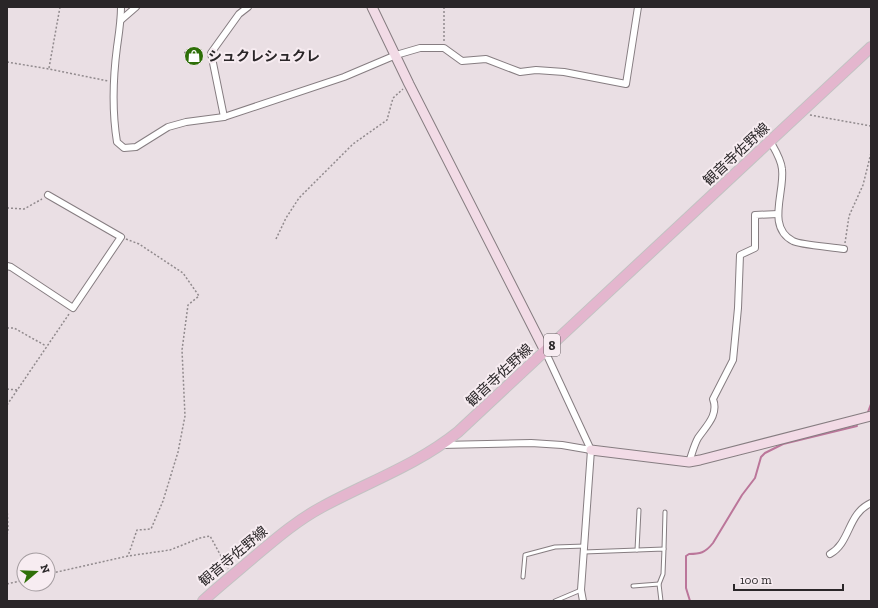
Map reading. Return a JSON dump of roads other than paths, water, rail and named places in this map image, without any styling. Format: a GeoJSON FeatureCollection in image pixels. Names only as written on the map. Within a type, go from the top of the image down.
{"type":"FeatureCollection","features":[{"type":"Feature","properties":{"kind":"main road","name":"観音寺佐野線"},"geometry":{"type":"LineString","coordinates":[[203,601],[276,538],[305,517],[423,457],[441,446],[458,432],[871,47]]}},
{"type":"Feature","properties":{"kind":"street"},"geometry":{"type":"LineString","coordinates":[[121,7],[122,20],[117,47],[114,82],[115,127],[117,142],[124,148],[136,147],[168,127],[186,122],[224,117],[344,77],[396,55],[420,48],[444,48],[462,61],[486,59],[520,72],[536,70],[564,72],[626,84],[638,7]]}},
{"type":"Feature","properties":{"kind":"street"},"geometry":{"type":"LineString","coordinates":[[122,20],[136,7]]}},
{"type":"Feature","properties":{"kind":"street"},"geometry":{"type":"LineString","coordinates":[[224,117],[211,53],[239,14],[248,7]]}},
{"type":"Feature","properties":{"kind":"street"},"geometry":{"type":"LineString","coordinates":[[372,7],[409,84],[545,351],[591,450],[584,549],[582,590],[583,601]]}},
{"type":"Feature","properties":{"kind":"street"},"geometry":{"type":"LineString","coordinates":[[770,142],[779,158],[782,170],[778,214],[780,227],[786,236],[794,242],[844,249]]}},
{"type":"Feature","properties":{"kind":"street"},"geometry":{"type":"LineString","coordinates":[[7,266],[11,267],[73,308],[121,237],[48,195]]}},
{"type":"Feature","properties":{"kind":"street"},"geometry":{"type":"LineString","coordinates":[[689,462],[698,439],[714,415],[715,405],[713,399],[732,360],[738,308],[740,255],[755,248],[755,215],[778,214]]}},
{"type":"Feature","properties":{"kind":"street"},"geometry":{"type":"LineString","coordinates":[[441,446],[531,443],[562,445],[689,462],[871,416]]}},
{"type":"Feature","properties":{"kind":"street"},"geometry":{"type":"LineString","coordinates":[[830,554],[837,550],[841,544],[856,515],[863,507],[871,503]]}},
{"type":"Feature","properties":{"kind":"lane"},"geometry":{"type":"LineString","coordinates":[[637,550],[639,510]]}},
{"type":"Feature","properties":{"kind":"lane"},"geometry":{"type":"LineString","coordinates":[[661,601],[659,584],[663,574],[665,512]]}},
{"type":"Feature","properties":{"kind":"lane"},"geometry":{"type":"LineString","coordinates":[[523,577],[525,555],[555,547],[637,550],[664,549]]}},
{"type":"Feature","properties":{"kind":"lane"},"geometry":{"type":"LineString","coordinates":[[633,586],[659,584]]}},
{"type":"Feature","properties":{"kind":"lane"},"geometry":{"type":"LineString","coordinates":[[555,601],[582,590]]}},
{"type":"Feature","properties":{"kind":"waterway"},"geometry":{"type":"LineString","coordinates":[[868,412],[871,404]]}},
{"type":"Feature","properties":{"kind":"waterway"},"geometry":{"type":"LineString","coordinates":[[690,601],[686,588],[686,556],[689,554],[702,552],[713,543],[742,495],[755,478],[761,457],[765,453],[783,444],[857,426]]}},
{"type":"Feature","properties":{"kind":"place","name":"シュクレシュクレ"},"geometry":{"type":"Point","coordinates":[194,56]}}]}
